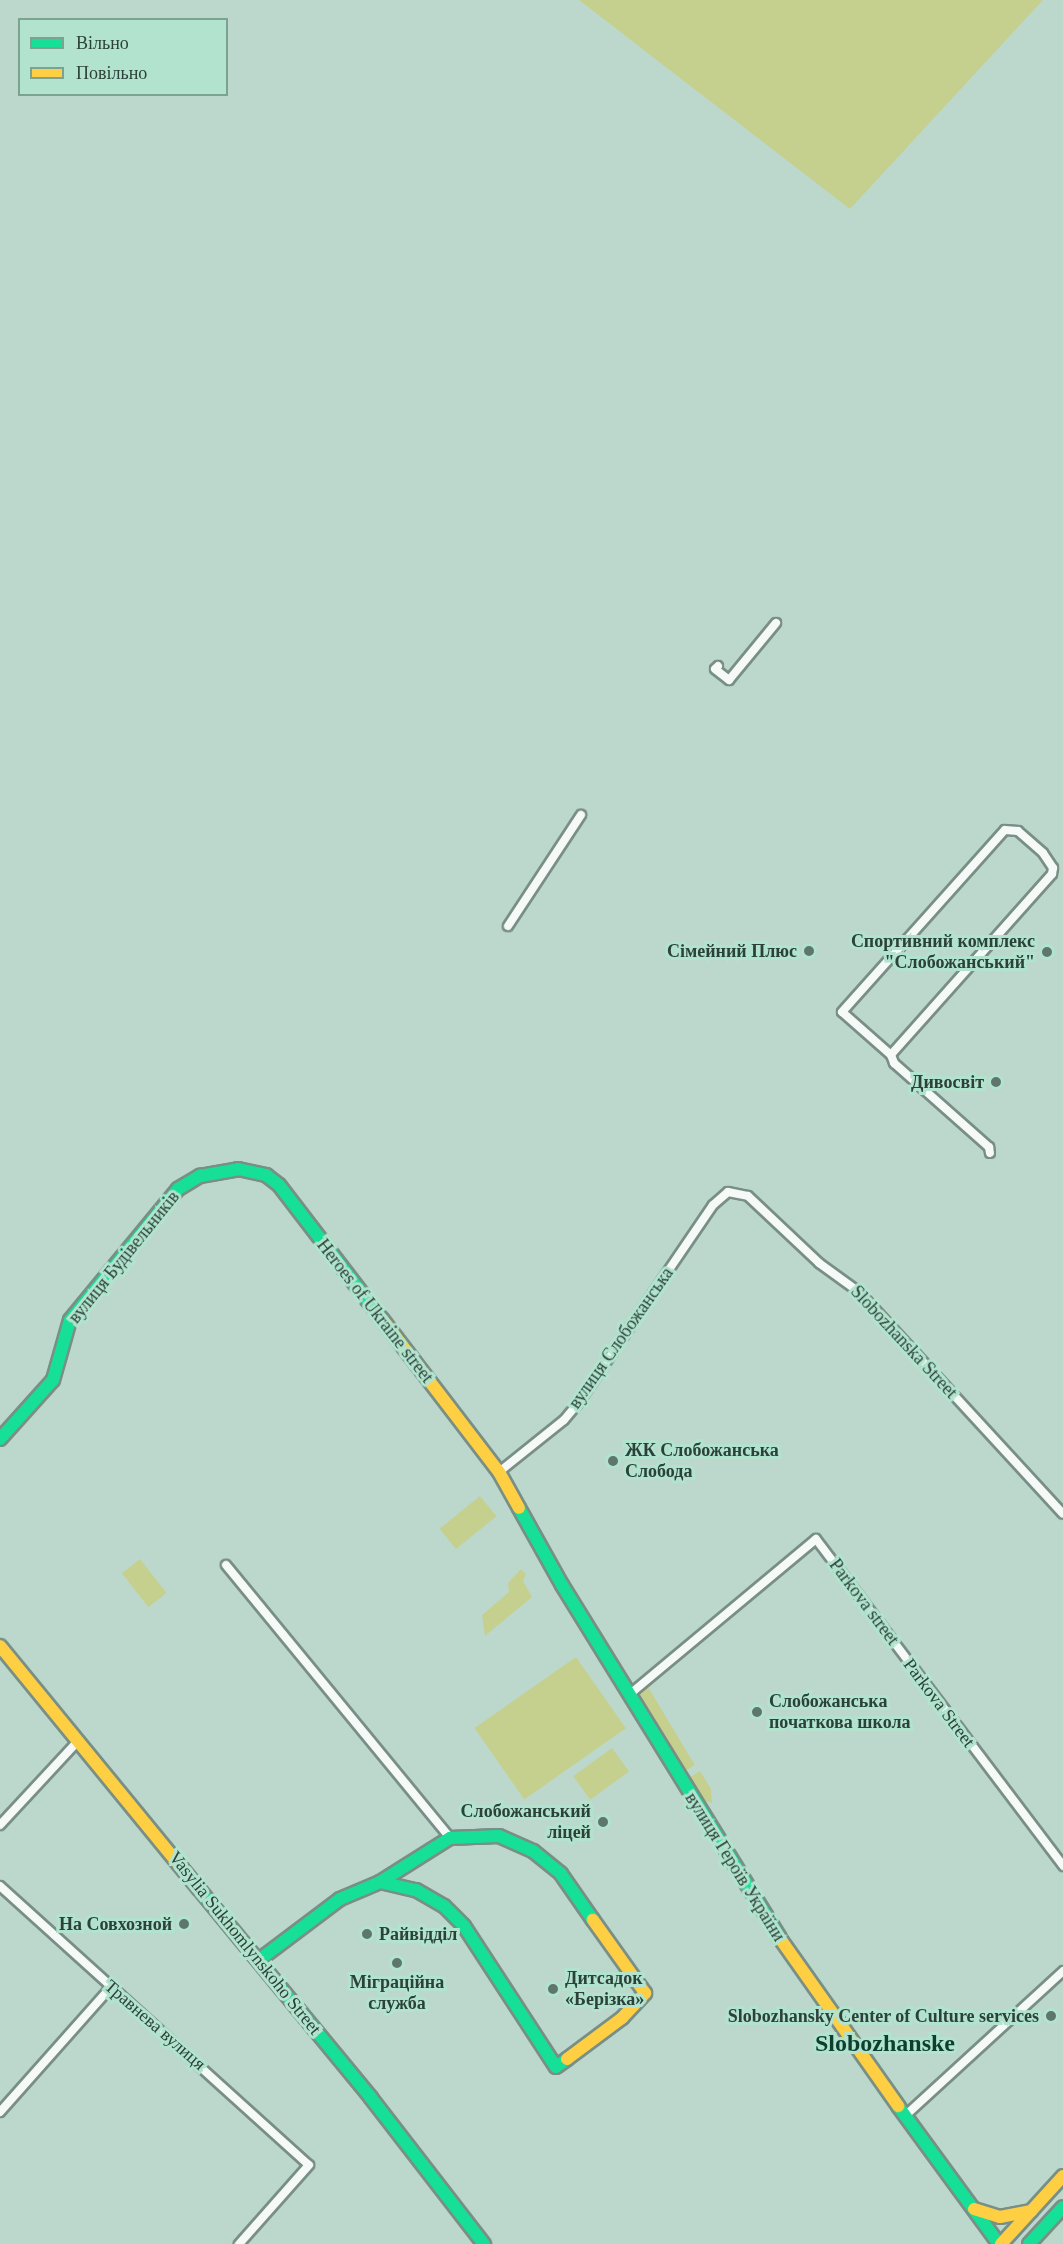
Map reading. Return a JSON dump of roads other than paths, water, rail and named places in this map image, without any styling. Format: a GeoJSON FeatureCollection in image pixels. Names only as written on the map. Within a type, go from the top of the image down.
{"type":"FeatureCollection","features":[{"type":"Feature","properties":{"kind":"street"},"geometry":{"type":"LineString","coordinates":[[718,666],[715,669],[729,680],[776,623]]}},
{"type":"Feature","properties":{"kind":"street"},"geometry":{"type":"LineString","coordinates":[[508,926],[581,815]]}},
{"type":"Feature","properties":{"kind":"street"},"geometry":{"type":"LineString","coordinates":[[891,1055],[1052,874],[1049,861],[1026,836],[1005,830],[842,1012],[891,1055],[894,1063],[989,1147],[990,1153]]}},
{"type":"Feature","properties":{"kind":"street","name":"вулиця Будівельників"},"geometry":{"type":"LineString","coordinates":[[0,1439],[53,1380],[70,1320],[178,1189],[200,1176],[238,1169]]}},
{"type":"Feature","properties":{"kind":"street","name":"Heroes of Ukraine street"},"geometry":{"type":"LineString","coordinates":[[238,1169],[266,1175],[279,1185],[499,1472]]}},
{"type":"Feature","properties":{"kind":"street","name":"вулиця Слобожанська"},"geometry":{"type":"LineString","coordinates":[[499,1472],[564,1420],[579,1402],[713,1205],[728,1192]]}},
{"type":"Feature","properties":{"kind":"street","name":"Slobozhanska Street"},"geometry":{"type":"LineString","coordinates":[[728,1192],[748,1196],[819,1263],[859,1292],[1063,1514]]}},
{"type":"Feature","properties":{"kind":"street","name":"вулиця Героїв України"},"geometry":{"type":"LineString","coordinates":[[499,1472],[562,1585],[771,1925],[1000,2244]]}},
{"type":"Feature","properties":{"kind":"street","name":"Parkova street"},"geometry":{"type":"LineString","coordinates":[[630,1694],[816,1539],[1063,1866]]}},
{"type":"Feature","properties":{"kind":"street"},"geometry":{"type":"LineString","coordinates":[[226,1564],[450,1838]]}},
{"type":"Feature","properties":{"kind":"street","name":"Vasylia Sukhomlynskoho Street"},"geometry":{"type":"LineString","coordinates":[[0,1646],[259,1960],[484,2244]]}},
{"type":"Feature","properties":{"kind":"street"},"geometry":{"type":"LineString","coordinates":[[0,1825],[78,1741]]}},
{"type":"Feature","properties":{"kind":"street"},"geometry":{"type":"LineString","coordinates":[[259,1960],[340,1899],[380,1882],[450,1838],[500,1836],[533,1851],[561,1874],[645,1993],[640,2002],[556,2067],[473,1936],[444,1906],[403,1887],[380,1882]]}},
{"type":"Feature","properties":{"kind":"street"},"geometry":{"type":"LineString","coordinates":[[400,1870],[403,1887]]}},
{"type":"Feature","properties":{"kind":"street","name":"Травнева вулиця"},"geometry":{"type":"LineString","coordinates":[[0,1886],[309,2165],[239,2244]]}},
{"type":"Feature","properties":{"kind":"street"},"geometry":{"type":"LineString","coordinates":[[906,2115],[1063,1971]]}},
{"type":"Feature","properties":{"kind":"street"},"geometry":{"type":"LineString","coordinates":[[0,2112],[111,1987]]}},
{"type":"Feature","properties":{"kind":"street"},"geometry":{"type":"LineString","coordinates":[[1000,2244],[1063,2176]]}},
{"type":"Feature","properties":{"kind":"street"},"geometry":{"type":"LineString","coordinates":[[1029,2244],[1063,2207]]}},
{"type":"Feature","properties":{"kind":"street"},"geometry":{"type":"LineString","coordinates":[[974,2209],[1000,2217],[1031,2211]]}},
{"type":"Feature","properties":{"kind":"place","name":"Сімейний Плюс"},"geometry":{"type":"Point","coordinates":[809,951]}},
{"type":"Feature","properties":{"kind":"place","name":"Спортивний комплекс \"Слобожанський\""},"geometry":{"type":"Point","coordinates":[1047,952]}},
{"type":"Feature","properties":{"kind":"place","name":"Дивосвіт"},"geometry":{"type":"Point","coordinates":[996,1082]}},
{"type":"Feature","properties":{"kind":"place","name":"ЖК Слобожанська Слобода"},"geometry":{"type":"Point","coordinates":[613,1461]}},
{"type":"Feature","properties":{"kind":"place","name":"Cлобожанська початкова школа"},"geometry":{"type":"Point","coordinates":[757,1712]}},
{"type":"Feature","properties":{"kind":"place","name":"Слобожанський ліцей"},"geometry":{"type":"Point","coordinates":[603,1822]}},
{"type":"Feature","properties":{"kind":"place","name":"На Совхозной"},"geometry":{"type":"Point","coordinates":[184,1924]}},
{"type":"Feature","properties":{"kind":"place","name":"Райвідділ"},"geometry":{"type":"Point","coordinates":[367,1934]}},
{"type":"Feature","properties":{"kind":"place","name":"Міграційна служба"},"geometry":{"type":"Point","coordinates":[397,1963]}},
{"type":"Feature","properties":{"kind":"place","name":"Дитсадок «Берізка»"},"geometry":{"type":"Point","coordinates":[553,1989]}},
{"type":"Feature","properties":{"kind":"place","name":"Slobozhansky Center of Culture services"},"geometry":{"type":"Point","coordinates":[1051,2016]}},
{"type":"Feature","properties":{"kind":"district","name":"Slobozhanske"},"geometry":{"type":"Point","coordinates":[885,2044]}}]}
